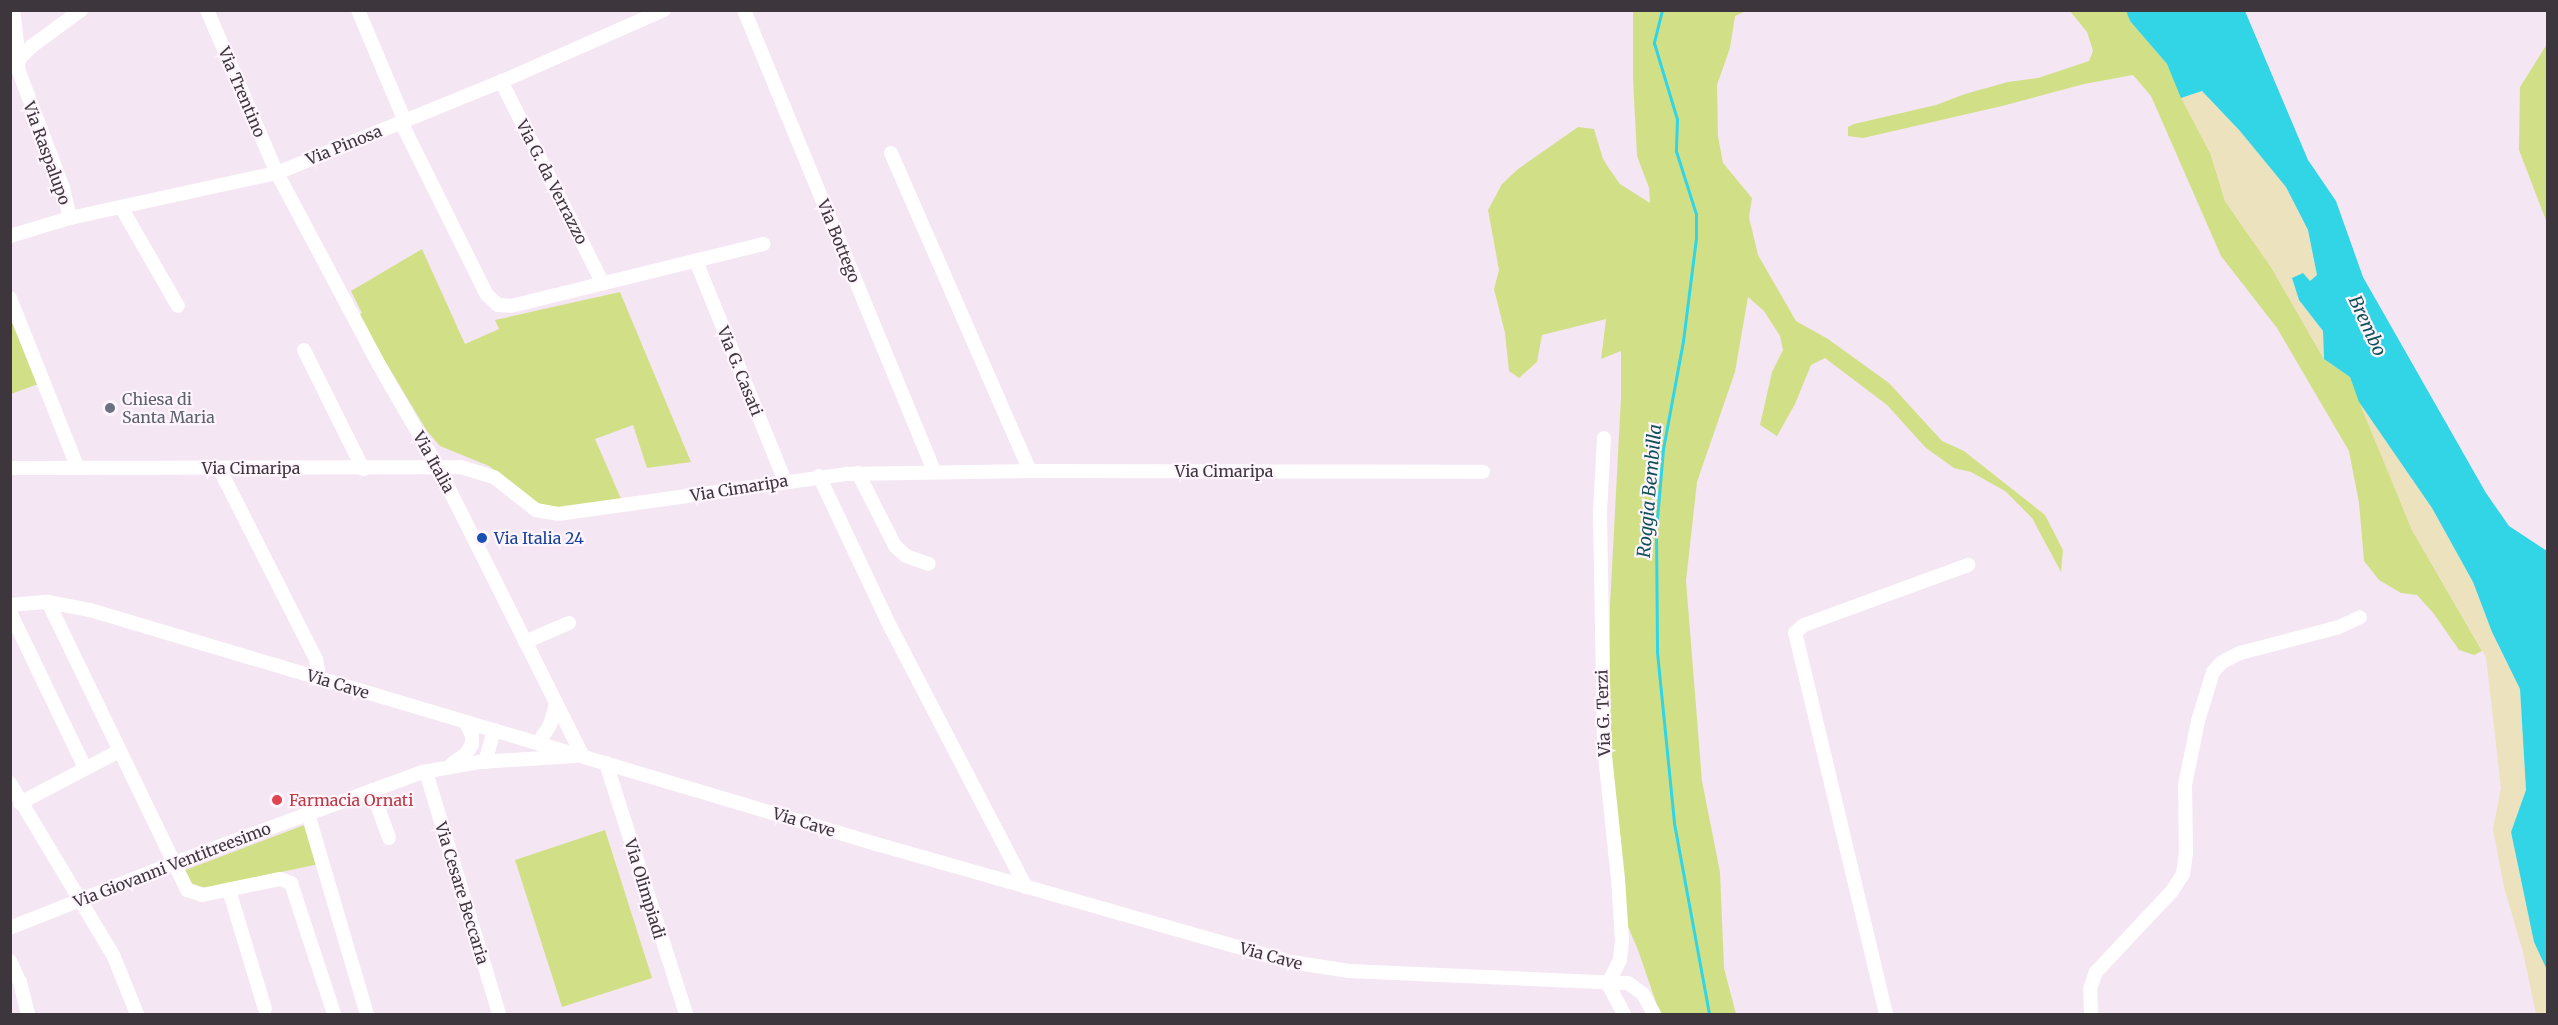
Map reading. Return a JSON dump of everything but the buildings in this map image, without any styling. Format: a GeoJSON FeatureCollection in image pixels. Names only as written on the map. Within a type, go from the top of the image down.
{"type":"FeatureCollection","features":[{"type":"Feature","properties":{"kind":"street","name":"Via Raspalupo"},"geometry":{"type":"LineString","coordinates":[[13,10],[19,77],[60,179],[70,218]]}},
{"type":"Feature","properties":{"kind":"street"},"geometry":{"type":"LineString","coordinates":[[19,59],[36,43],[81,10]]}},
{"type":"Feature","properties":{"kind":"street","name":"Via Trentino"},"geometry":{"type":"LineString","coordinates":[[207,10],[277,173]]}},
{"type":"Feature","properties":{"kind":"street"},"geometry":{"type":"LineString","coordinates":[[358,10],[403,122],[452,226],[488,295],[495,303],[511,306],[763,244]]}},
{"type":"Feature","properties":{"kind":"street","name":"Via Pinosa"},"geometry":{"type":"LineString","coordinates":[[10,236],[70,218],[277,173],[501,81],[639,15],[664,10]]}},
{"type":"Feature","properties":{"kind":"street","name":"Via Bottego"},"geometry":{"type":"LineString","coordinates":[[744,10],[934,472]]}},
{"type":"Feature","properties":{"kind":"street","name":"Via G. da Verrazzo"},"geometry":{"type":"LineString","coordinates":[[501,81],[603,284]]}},
{"type":"Feature","properties":{"kind":"street"},"geometry":{"type":"LineString","coordinates":[[891,153],[1030,471]]}},
{"type":"Feature","properties":{"kind":"street","name":"Via Italia"},"geometry":{"type":"LineString","coordinates":[[277,173],[379,365],[438,466],[580,755]]}},
{"type":"Feature","properties":{"kind":"street"},"geometry":{"type":"LineString","coordinates":[[121,207],[178,306]]}},
{"type":"Feature","properties":{"kind":"street","name":"Via G. Casati"},"geometry":{"type":"LineString","coordinates":[[696,261],[785,481]]}},
{"type":"Feature","properties":{"kind":"street"},"geometry":{"type":"LineString","coordinates":[[10,298],[77,466]]}},
{"type":"Feature","properties":{"kind":"street"},"geometry":{"type":"LineString","coordinates":[[304,350],[363,469]]}},
{"type":"Feature","properties":{"kind":"street","name":"Via G. Terzi"},"geometry":{"type":"LineString","coordinates":[[1604,438],[1600,513],[1604,747],[1622,940],[1620,960],[1608,984]]}},
{"type":"Feature","properties":{"kind":"street","name":"Via Cimaripa"},"geometry":{"type":"LineString","coordinates":[[10,468],[77,466],[363,469],[461,467],[484,473],[502,483],[529,507],[554,514],[819,476],[858,474],[1030,471],[1483,472]]}},
{"type":"Feature","properties":{"kind":"street"},"geometry":{"type":"LineString","coordinates":[[219,468],[316,659],[318,670],[315,678]]}},
{"type":"Feature","properties":{"kind":"street"},"geometry":{"type":"LineString","coordinates":[[858,474],[895,546],[906,556],[928,564]]}},
{"type":"Feature","properties":{"kind":"street"},"geometry":{"type":"LineString","coordinates":[[819,476],[891,628],[1026,887]]}},
{"type":"Feature","properties":{"kind":"street"},"geometry":{"type":"LineString","coordinates":[[1886,1014],[1795,633],[1804,625],[1968,565]]}},
{"type":"Feature","properties":{"kind":"street"},"geometry":{"type":"LineString","coordinates":[[48,602],[174,863],[191,893],[202,895],[280,879],[291,883],[334,1014]]}},
{"type":"Feature","properties":{"kind":"street","name":"Via Cave"},"geometry":{"type":"LineString","coordinates":[[10,605],[48,602],[90,610],[1026,887],[1320,968],[1608,984],[1625,983],[1635,987],[1654,1014]]}},
{"type":"Feature","properties":{"kind":"street"},"geometry":{"type":"LineString","coordinates":[[10,612],[85,768]]}},
{"type":"Feature","properties":{"kind":"street"},"geometry":{"type":"LineString","coordinates":[[2091,1014],[2090,989],[2098,969],[2172,891],[2183,874],[2186,853],[2183,802],[2186,774],[2213,672],[2235,655],[2339,627],[2360,617]]}},
{"type":"Feature","properties":{"kind":"street"},"geometry":{"type":"LineString","coordinates":[[525,642],[569,623]]}},
{"type":"Feature","properties":{"kind":"street"},"geometry":{"type":"LineString","coordinates":[[538,743],[550,725],[556,704]]}},
{"type":"Feature","properties":{"kind":"street"},"geometry":{"type":"LineString","coordinates":[[448,767],[466,754],[472,744],[472,735],[466,723]]}},
{"type":"Feature","properties":{"kind":"street"},"geometry":{"type":"LineString","coordinates":[[485,762],[494,730]]}},
{"type":"Feature","properties":{"kind":"street"},"geometry":{"type":"LineString","coordinates":[[20,803],[119,751]]}},
{"type":"Feature","properties":{"kind":"street","name":"Via Giovanni Ventitreesimo"},"geometry":{"type":"LineString","coordinates":[[11,930],[79,900],[174,863],[426,772],[485,762],[551,759],[580,755]]}},
{"type":"Feature","properties":{"kind":"street","name":"Via Olimpiadi"},"geometry":{"type":"LineString","coordinates":[[606,763],[686,1014]]}},
{"type":"Feature","properties":{"kind":"street","name":"Via Cesare Beccaria"},"geometry":{"type":"LineString","coordinates":[[426,772],[499,1014]]}},
{"type":"Feature","properties":{"kind":"street"},"geometry":{"type":"LineString","coordinates":[[10,783],[119,967],[137,1014]]}},
{"type":"Feature","properties":{"kind":"street"},"geometry":{"type":"LineString","coordinates":[[372,790],[388,838]]}},
{"type":"Feature","properties":{"kind":"street"},"geometry":{"type":"LineString","coordinates":[[308,814],[367,1014]]}},
{"type":"Feature","properties":{"kind":"street"},"geometry":{"type":"LineString","coordinates":[[230,890],[265,1009]]}},
{"type":"Feature","properties":{"kind":"street"},"geometry":{"type":"LineString","coordinates":[[10,961],[20,982],[28,1014]]}},
{"type":"Feature","properties":{"kind":"street"},"geometry":{"type":"LineString","coordinates":[[1608,984],[1624,1014]]}},
{"type":"Feature","properties":{"kind":"green space"},"geometry":{"type":"Polygon","coordinates":[[[1633,11],[1746,11],[1735,16],[1730,48],[1717,85],[1718,136],[1723,163],[1752,198],[1749,217],[1758,255],[1796,321],[1828,339],[1889,383],[1942,441],[1964,451],[2045,515],[2063,550],[2061,572],[2032,518],[2005,491],[1971,472],[1954,468],[1926,448],[1887,405],[1825,358],[1811,365],[1795,404],[1777,436],[1760,425],[1772,372],[1783,350],[1780,336],[1764,311],[1748,297],[1735,372],[1697,482],[1686,581],[1702,781],[1720,872],[1724,968],[1736,1014],[1660,1014],[1626,922],[1609,749],[1610,605],[1621,398],[1621,351],[1601,359],[1606,319],[1542,335],[1537,362],[1519,378],[1509,371],[1505,333],[1494,289],[1499,270],[1488,210],[1502,184],[1518,169],[1578,127],[1594,129],[1603,159],[1620,184],[1650,203],[1649,188],[1637,156],[1633,78],[1633,11]]]}},
{"type":"Feature","properties":{"kind":"green space"},"geometry":{"type":"Polygon","coordinates":[[[2070,11],[2126,11],[2130,21],[2167,64],[2211,155],[2225,201],[2271,267],[2324,359],[2350,377],[2412,530],[2482,651],[2474,655],[2459,650],[2434,614],[2417,595],[2401,593],[2379,580],[2364,561],[2359,503],[2349,451],[2277,328],[2221,256],[2151,96],[2133,75],[2084,84],[2002,106],[1863,138],[1848,136],[1848,127],[1854,124],[1936,105],[2008,82],[2038,78],[2089,61],[2093,51],[2087,32],[2070,11]]]}},
{"type":"Feature","properties":{"kind":"green space"},"geometry":{"type":"Polygon","coordinates":[[[2547,44],[2547,223],[2519,150],[2520,87],[2547,44]]]}},
{"type":"Feature","properties":{"kind":"green space"},"geometry":{"type":"Polygon","coordinates":[[[422,249],[465,344],[499,329],[495,320],[620,292],[691,462],[647,468],[633,425],[595,439],[622,501],[544,509],[489,466],[440,446],[427,431],[358,316],[362,313],[351,291],[422,249]]]}},
{"type":"Feature","properties":{"kind":"green space"},"geometry":{"type":"Polygon","coordinates":[[[10,318],[38,384],[11,394],[10,394],[10,318]]]}},
{"type":"Feature","properties":{"kind":"green space"},"geometry":{"type":"Polygon","coordinates":[[[307,824],[319,864],[205,888],[191,883],[183,871],[307,824]]]}},
{"type":"Feature","properties":{"kind":"green space"},"geometry":{"type":"Polygon","coordinates":[[[605,830],[652,978],[562,1007],[515,860],[605,830]]]}},
{"type":"Feature","properties":{"kind":"sand"},"geometry":{"type":"Polygon","coordinates":[[[2202,91],[2240,131],[2286,187],[2308,230],[2317,275],[2310,281],[2292,278],[2299,300],[2323,331],[2324,359],[2271,267],[2225,201],[2211,155],[2181,98],[2202,91]]]}},
{"type":"Feature","properties":{"kind":"sand"},"geometry":{"type":"Polygon","coordinates":[[[2359,402],[2432,508],[2473,582],[2492,632],[2520,689],[2526,790],[2511,832],[2534,942],[2547,970],[2547,1014],[2536,1014],[2523,952],[2504,887],[2493,829],[2501,788],[2486,657],[2412,530],[2359,402]]]}},
{"type":"Feature","properties":{"kind":"water","name":"Brembo"},"geometry":{"type":"Polygon","coordinates":[[[2126,11],[2245,11],[2308,160],[2336,201],[2363,277],[2486,493],[2509,526],[2547,551],[2547,970],[2534,942],[2511,832],[2526,790],[2520,689],[2492,632],[2473,582],[2432,508],[2359,402],[2350,377],[2324,359],[2323,331],[2299,300],[2292,278],[2303,273],[2310,281],[2317,275],[2308,230],[2286,187],[2240,131],[2202,91],[2181,98],[2167,64],[2130,21],[2126,11]]]}},
{"type":"Feature","properties":{"kind":"waterway","name":"Roggia Bembilla"},"geometry":{"type":"LineString","coordinates":[[1662,10],[1654,43],[1677,119],[1676,151],[1696,214],[1696,238],[1683,341],[1663,449],[1656,530],[1657,652],[1674,823],[1709,1014]]}},
{"type":"Feature","properties":{"kind":"place","name":"Chiesa di Santa Maria"},"geometry":{"type":"Point","coordinates":[110,408]}},
{"type":"Feature","properties":{"kind":"place","name":"Via Italia 24"},"geometry":{"type":"Point","coordinates":[482,538]}},
{"type":"Feature","properties":{"kind":"place","name":"Farmacia Ornati"},"geometry":{"type":"Point","coordinates":[277,800]}}]}
